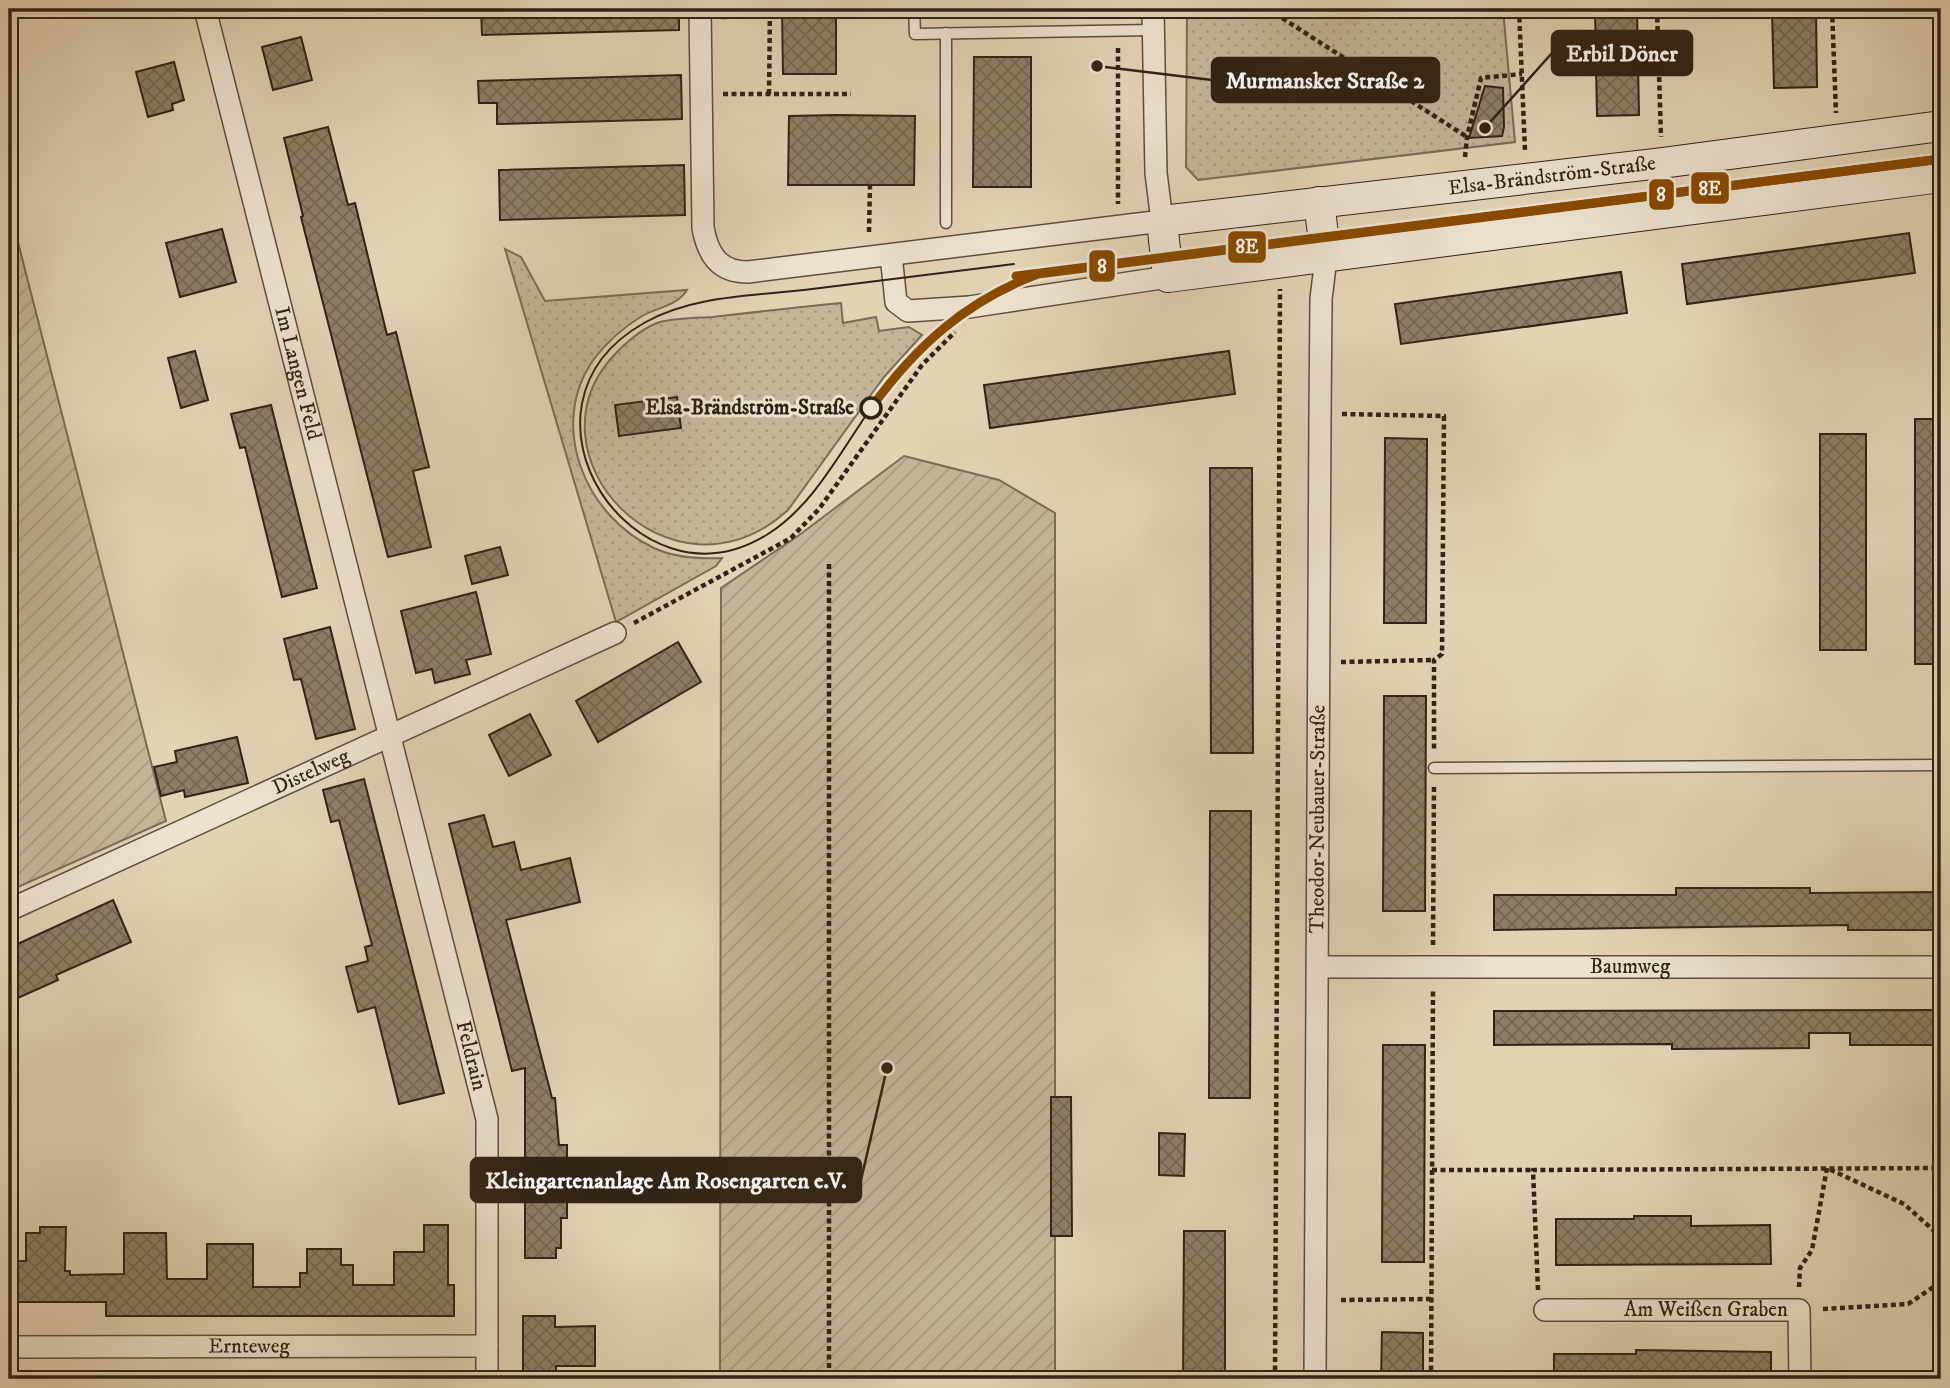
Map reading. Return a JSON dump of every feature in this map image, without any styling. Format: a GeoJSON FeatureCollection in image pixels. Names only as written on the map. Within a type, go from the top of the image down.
{"type":"FeatureCollection","features":[{"type":"Feature","properties":{"kind":"street","name":"Im Langen Feld"},"geometry":{"type":"LineString","coordinates":[[205,9],[392,738]]}},
{"type":"Feature","properties":{"kind":"street"},"geometry":{"type":"LineString","coordinates":[[1153,9],[1156,173],[1168,277]]}},
{"type":"Feature","properties":{"kind":"street","name":"Elsa-Brändström-Straße"},"geometry":{"type":"LineString","coordinates":[[700,13],[703,228],[709,252],[716,262],[737,272],[1319,202],[1527,180],[1941,126]]}},
{"type":"Feature","properties":{"kind":"street"},"geometry":{"type":"LineString","coordinates":[[891,255],[896,302],[908,311],[969,307],[1168,277],[1941,177]]}},
{"type":"Feature","properties":{"kind":"street"},"geometry":{"type":"LineString","coordinates":[[1319,202],[1326,258]]}},
{"type":"Feature","properties":{"kind":"street","name":"Theodor-Neubauer-Straße"},"geometry":{"type":"LineString","coordinates":[[1315,1379],[1320,967],[1321,299],[1326,258]]}},
{"type":"Feature","properties":{"kind":"street","name":"Distelweg"},"geometry":{"type":"LineString","coordinates":[[9,911],[615,634]]}},
{"type":"Feature","properties":{"kind":"street","name":"Feldrain"},"geometry":{"type":"LineString","coordinates":[[392,738],[487,1119],[487,1379]]}},
{"type":"Feature","properties":{"kind":"street","name":"Baumweg"},"geometry":{"type":"LineString","coordinates":[[1320,967],[1941,967]]}},
{"type":"Feature","properties":{"kind":"street","name":"Am Weißen Graben"},"geometry":{"type":"LineString","coordinates":[[1545,1310],[1799,1310],[1800,1379]]}},
{"type":"Feature","properties":{"kind":"street","name":"Ernteweg"},"geometry":{"type":"LineString","coordinates":[[9,1347],[487,1346]]}},
{"type":"Feature","properties":{"kind":"lane"},"geometry":{"type":"LineString","coordinates":[[914,9],[915,34],[1153,30]]}},
{"type":"Feature","properties":{"kind":"lane"},"geometry":{"type":"LineString","coordinates":[[946,33],[946,223]]}},
{"type":"Feature","properties":{"kind":"lane"},"geometry":{"type":"LineString","coordinates":[[1434,768],[1941,765]]}},
{"type":"Feature","properties":{"kind":"path"},"geometry":{"type":"LineString","coordinates":[[740,9],[740,17]]}},
{"type":"Feature","properties":{"kind":"path"},"geometry":{"type":"LineString","coordinates":[[769,94],[770,9]]}},
{"type":"Feature","properties":{"kind":"path"},"geometry":{"type":"LineString","coordinates":[[1268,9],[1467,137]]}},
{"type":"Feature","properties":{"kind":"path"},"geometry":{"type":"LineString","coordinates":[[1519,9],[1527,180]]}},
{"type":"Feature","properties":{"kind":"path"},"geometry":{"type":"LineString","coordinates":[[1657,9],[1662,163]]}},
{"type":"Feature","properties":{"kind":"path"},"geometry":{"type":"LineString","coordinates":[[1832,9],[1837,139]]}},
{"type":"Feature","properties":{"kind":"path"},"geometry":{"type":"LineString","coordinates":[[700,13],[740,17],[783,16]]}},
{"type":"Feature","properties":{"kind":"path"},"geometry":{"type":"LineString","coordinates":[[1118,31],[1118,227]]}},
{"type":"Feature","properties":{"kind":"path"},"geometry":{"type":"LineString","coordinates":[[1463,186],[1467,137],[1481,78],[1522,74]]}},
{"type":"Feature","properties":{"kind":"path"},"geometry":{"type":"LineString","coordinates":[[701,94],[851,93]]}},
{"type":"Feature","properties":{"kind":"path"},"geometry":{"type":"LineString","coordinates":[[869,232],[870,185]]}},
{"type":"Feature","properties":{"kind":"path"},"geometry":{"type":"LineString","coordinates":[[1275,1379],[1281,312],[1278,263]]}},
{"type":"Feature","properties":{"kind":"path"},"geometry":{"type":"LineString","coordinates":[[615,634],[791,538],[819,509],[922,365],[965,326]]}},
{"type":"Feature","properties":{"kind":"path"},"geometry":{"type":"LineString","coordinates":[[1320,414],[1444,416],[1442,654],[1434,660],[1320,662]]}},
{"type":"Feature","properties":{"kind":"path"},"geometry":{"type":"LineString","coordinates":[[829,564],[829,1379]]}},
{"type":"Feature","properties":{"kind":"path"},"geometry":{"type":"LineString","coordinates":[[1431,1379],[1434,660]]}},
{"type":"Feature","properties":{"kind":"path"},"geometry":{"type":"LineString","coordinates":[[1827,1168],[1904,1204],[1941,1237]]}},
{"type":"Feature","properties":{"kind":"path"},"geometry":{"type":"LineString","coordinates":[[1827,1168],[1812,1250],[1800,1268],[1799,1310],[1908,1304],[1941,1282]]}},
{"type":"Feature","properties":{"kind":"path"},"geometry":{"type":"LineString","coordinates":[[1432,1170],[1941,1168]]}},
{"type":"Feature","properties":{"kind":"path"},"geometry":{"type":"LineString","coordinates":[[1532,1170],[1537,1288],[1545,1310]]}},
{"type":"Feature","properties":{"kind":"path"},"geometry":{"type":"LineString","coordinates":[[1341,1300],[1432,1299]]}},
{"type":"Feature","properties":{"kind":"shaded area"},"geometry":{"type":"Polygon","coordinates":[[[1503,9],[1515,142],[1198,180],[1186,167],[1187,11],[1503,9]]]}},
{"type":"Feature","properties":{"kind":"shaded area"},"geometry":{"type":"Polygon","coordinates":[[[9,207],[166,821],[9,891],[9,207]]]}},
{"type":"Feature","properties":{"kind":"shaded area"},"geometry":{"type":"Polygon","coordinates":[[[505,249],[521,257],[545,301],[687,290],[673,303],[642,316],[629,325],[594,359],[580,385],[574,412],[574,439],[580,466],[592,492],[609,514],[630,533],[654,548],[670,554],[722,558],[716,566],[616,622],[505,249]]]}},
{"type":"Feature","properties":{"kind":"shaded area"},"geometry":{"type":"Polygon","coordinates":[[[841,303],[843,323],[876,317],[879,331],[909,327],[922,335],[884,377],[788,510],[743,538],[698,544],[656,533],[621,509],[596,474],[585,434],[591,392],[622,347],[637,334],[660,322],[841,303]]]}},
{"type":"Feature","properties":{"kind":"shaded area"},"geometry":{"type":"Polygon","coordinates":[[[904,456],[999,480],[1055,513],[1055,1379],[720,1379],[721,588],[798,536],[904,456]]]}},
{"type":"Feature","properties":{"kind":"building"},"geometry":{"type":"Polygon","coordinates":[[[481,9],[679,9],[679,30],[482,35],[481,9]]]}},
{"type":"Feature","properties":{"kind":"building"},"geometry":{"type":"Polygon","coordinates":[[[782,9],[836,9],[836,74],[783,74],[782,9]]]}},
{"type":"Feature","properties":{"kind":"building"},"geometry":{"type":"Polygon","coordinates":[[[1595,9],[1637,9],[1639,115],[1597,116],[1595,9]]]}},
{"type":"Feature","properties":{"kind":"building"},"geometry":{"type":"Polygon","coordinates":[[[1772,9],[1816,9],[1817,87],[1774,88],[1772,9]]]}},
{"type":"Feature","properties":{"kind":"building"},"geometry":{"type":"Polygon","coordinates":[[[301,37],[312,80],[273,90],[262,47],[301,37]]]}},
{"type":"Feature","properties":{"kind":"building"},"geometry":{"type":"Polygon","coordinates":[[[974,57],[1031,57],[1031,187],[973,187],[974,57]]]}},
{"type":"Feature","properties":{"kind":"building"},"geometry":{"type":"Polygon","coordinates":[[[174,62],[184,100],[172,104],[173,110],[148,117],[136,72],[174,62]]]}},
{"type":"Feature","properties":{"kind":"building"},"geometry":{"type":"Polygon","coordinates":[[[681,75],[682,119],[497,124],[497,103],[479,103],[478,81],[681,75]]]}},
{"type":"Feature","properties":{"kind":"building"},"geometry":{"type":"Polygon","coordinates":[[[1485,86],[1503,88],[1502,136],[1469,138],[1485,86]]]}},
{"type":"Feature","properties":{"kind":"building"},"geometry":{"type":"Polygon","coordinates":[[[789,116],[915,116],[914,185],[788,185],[789,116]]]}},
{"type":"Feature","properties":{"kind":"building"},"geometry":{"type":"Polygon","coordinates":[[[328,127],[348,205],[355,203],[387,335],[396,332],[429,467],[413,471],[431,547],[388,557],[301,217],[303,216],[284,138],[328,127]]]}},
{"type":"Feature","properties":{"kind":"building"},"geometry":{"type":"Polygon","coordinates":[[[684,165],[685,215],[500,220],[499,170],[684,165]]]}},
{"type":"Feature","properties":{"kind":"building"},"geometry":{"type":"Polygon","coordinates":[[[222,229],[236,282],[180,297],[166,243],[222,229]]]}},
{"type":"Feature","properties":{"kind":"building"},"geometry":{"type":"Polygon","coordinates":[[[1909,233],[1915,273],[1687,304],[1682,264],[1909,233]]]}},
{"type":"Feature","properties":{"kind":"building"},"geometry":{"type":"Polygon","coordinates":[[[1621,272],[1627,313],[1401,344],[1395,304],[1621,272]]]}},
{"type":"Feature","properties":{"kind":"building"},"geometry":{"type":"Polygon","coordinates":[[[195,351],[208,400],[181,408],[168,358],[195,351]]]}},
{"type":"Feature","properties":{"kind":"building"},"geometry":{"type":"Polygon","coordinates":[[[1229,351],[1235,394],[990,428],[984,385],[1229,351]]]}},
{"type":"Feature","properties":{"kind":"building"},"geometry":{"type":"Polygon","coordinates":[[[677,397],[681,428],[619,436],[615,405],[677,397]]]}},
{"type":"Feature","properties":{"kind":"building"},"geometry":{"type":"Polygon","coordinates":[[[271,405],[317,588],[282,597],[245,447],[240,448],[231,414],[271,405]]]}},
{"type":"Feature","properties":{"kind":"building"},"geometry":{"type":"Polygon","coordinates":[[[1915,419],[1941,419],[1941,664],[1915,664],[1915,419]]]}},
{"type":"Feature","properties":{"kind":"building"},"geometry":{"type":"Polygon","coordinates":[[[1820,434],[1866,434],[1866,650],[1820,650],[1820,434]]]}},
{"type":"Feature","properties":{"kind":"building"},"geometry":{"type":"Polygon","coordinates":[[[1385,438],[1427,439],[1426,623],[1384,623],[1385,438]]]}},
{"type":"Feature","properties":{"kind":"building"},"geometry":{"type":"Polygon","coordinates":[[[1210,468],[1252,468],[1253,753],[1211,753],[1210,468]]]}},
{"type":"Feature","properties":{"kind":"building"},"geometry":{"type":"Polygon","coordinates":[[[500,547],[508,575],[472,584],[465,556],[500,547]]]}},
{"type":"Feature","properties":{"kind":"building"},"geometry":{"type":"Polygon","coordinates":[[[476,592],[491,654],[466,660],[470,674],[435,683],[432,669],[416,673],[401,611],[476,592]]]}},
{"type":"Feature","properties":{"kind":"building"},"geometry":{"type":"Polygon","coordinates":[[[330,627],[355,729],[316,739],[301,679],[294,680],[284,639],[330,627]]]}},
{"type":"Feature","properties":{"kind":"building"},"geometry":{"type":"Polygon","coordinates":[[[678,642],[701,682],[598,742],[576,701],[678,642]]]}},
{"type":"Feature","properties":{"kind":"building"},"geometry":{"type":"Polygon","coordinates":[[[1384,696],[1426,696],[1425,911],[1383,911],[1384,696]]]}},
{"type":"Feature","properties":{"kind":"building"},"geometry":{"type":"Polygon","coordinates":[[[530,714],[551,755],[509,776],[489,735],[530,714]]]}},
{"type":"Feature","properties":{"kind":"building"},"geometry":{"type":"Polygon","coordinates":[[[237,737],[248,783],[185,797],[184,790],[161,796],[154,767],[177,762],[175,751],[237,737]]]}},
{"type":"Feature","properties":{"kind":"building"},"geometry":{"type":"Polygon","coordinates":[[[364,779],[444,1093],[399,1104],[375,1007],[358,1012],[346,967],[368,961],[365,947],[372,945],[339,820],[331,822],[323,790],[364,779]]]}},
{"type":"Feature","properties":{"kind":"building"},"geometry":{"type":"Polygon","coordinates":[[[1210,811],[1251,811],[1250,1098],[1209,1098],[1210,811]]]}},
{"type":"Feature","properties":{"kind":"building"},"geometry":{"type":"Polygon","coordinates":[[[484,815],[493,847],[514,842],[521,870],[570,858],[580,902],[506,920],[552,1098],[555,1098],[559,1145],[567,1145],[567,1218],[561,1218],[561,1248],[556,1248],[556,1258],[525,1258],[525,1068],[512,1071],[449,824],[484,815]]]}},
{"type":"Feature","properties":{"kind":"building"},"geometry":{"type":"Polygon","coordinates":[[[1676,888],[1810,888],[1810,893],[1941,892],[1941,930],[1848,930],[1848,925],[1494,930],[1494,895],[1676,895],[1676,888]]]}},
{"type":"Feature","properties":{"kind":"building"},"geometry":{"type":"Polygon","coordinates":[[[113,900],[131,942],[56,975],[58,980],[9,1002],[9,948],[113,900]]]}},
{"type":"Feature","properties":{"kind":"building"},"geometry":{"type":"Polygon","coordinates":[[[1941,1010],[1941,1045],[1850,1045],[1850,1033],[1809,1033],[1809,1048],[1672,1049],[1672,1044],[1494,1045],[1494,1011],[1941,1010]]]}},
{"type":"Feature","properties":{"kind":"building"},"geometry":{"type":"Polygon","coordinates":[[[1383,1045],[1425,1045],[1424,1262],[1382,1262],[1383,1045]]]}},
{"type":"Feature","properties":{"kind":"building"},"geometry":{"type":"Polygon","coordinates":[[[1051,1097],[1071,1097],[1072,1236],[1051,1236],[1051,1097]]]}},
{"type":"Feature","properties":{"kind":"building"},"geometry":{"type":"Polygon","coordinates":[[[1159,1133],[1185,1134],[1184,1176],[1159,1175],[1159,1133]]]}},
{"type":"Feature","properties":{"kind":"building"},"geometry":{"type":"Polygon","coordinates":[[[1634,1216],[1691,1216],[1691,1226],[1770,1225],[1771,1264],[1556,1265],[1556,1219],[1634,1219],[1634,1216]]]}},
{"type":"Feature","properties":{"kind":"building"},"geometry":{"type":"Polygon","coordinates":[[[424,1225],[448,1225],[448,1285],[454,1285],[454,1316],[106,1316],[106,1302],[10,1302],[10,1261],[26,1261],[26,1233],[40,1233],[40,1227],[66,1227],[65,1271],[70,1271],[70,1275],[124,1274],[124,1233],[166,1233],[167,1279],[207,1279],[207,1244],[253,1244],[253,1287],[300,1287],[300,1273],[307,1273],[307,1249],[341,1249],[341,1265],[353,1265],[353,1285],[394,1285],[394,1252],[424,1252],[424,1225]]]}},
{"type":"Feature","properties":{"kind":"building"},"geometry":{"type":"Polygon","coordinates":[[[1184,1231],[1225,1231],[1225,1379],[1183,1379],[1184,1231]]]}},
{"type":"Feature","properties":{"kind":"building"},"geometry":{"type":"Polygon","coordinates":[[[523,1316],[555,1316],[555,1327],[595,1326],[595,1366],[556,1366],[556,1375],[523,1375],[523,1316]]]}},
{"type":"Feature","properties":{"kind":"building"},"geometry":{"type":"Polygon","coordinates":[[[1382,1332],[1423,1333],[1423,1379],[1381,1379],[1382,1332]]]}},
{"type":"Feature","properties":{"kind":"building"},"geometry":{"type":"Polygon","coordinates":[[[1636,1350],[1771,1352],[1771,1379],[1554,1379],[1554,1354],[1636,1354],[1636,1350]]]}},
{"type":"Feature","properties":{"kind":"tram line"},"geometry":{"type":"LineString","coordinates":[[871,408],[825,477],[799,509],[768,534],[719,553],[672,548],[631,527],[601,492],[583,449],[582,404],[601,360],[644,323],[662,314],[681,307],[722,299],[1014,264]]}},
{"type":"Feature","properties":{"kind":"transit line","name":"8"},"geometry":{"type":"LineString","coordinates":[[871,408],[906,365],[944,328],[988,298],[1038,274],[1941,159]]}},
{"type":"Feature","properties":{"kind":"transit line","name":"8E"},"geometry":{"type":"LineString","coordinates":[[1016,276],[1941,159]]}},
{"type":"Feature","properties":{"kind":"place","name":"Murmansker Straße 2"},"geometry":{"type":"Point","coordinates":[1097,66]}},
{"type":"Feature","properties":{"kind":"place","name":"Erbil Döner"},"geometry":{"type":"Point","coordinates":[1485,128]}},
{"type":"Feature","properties":{"kind":"place","name":"Elsa-Brändström-Straße"},"geometry":{"type":"Point","coordinates":[871,408]}},
{"type":"Feature","properties":{"kind":"place","name":"Kleingartenanlage Am Rosengarten e.V."},"geometry":{"type":"Point","coordinates":[887,1068]}}]}
